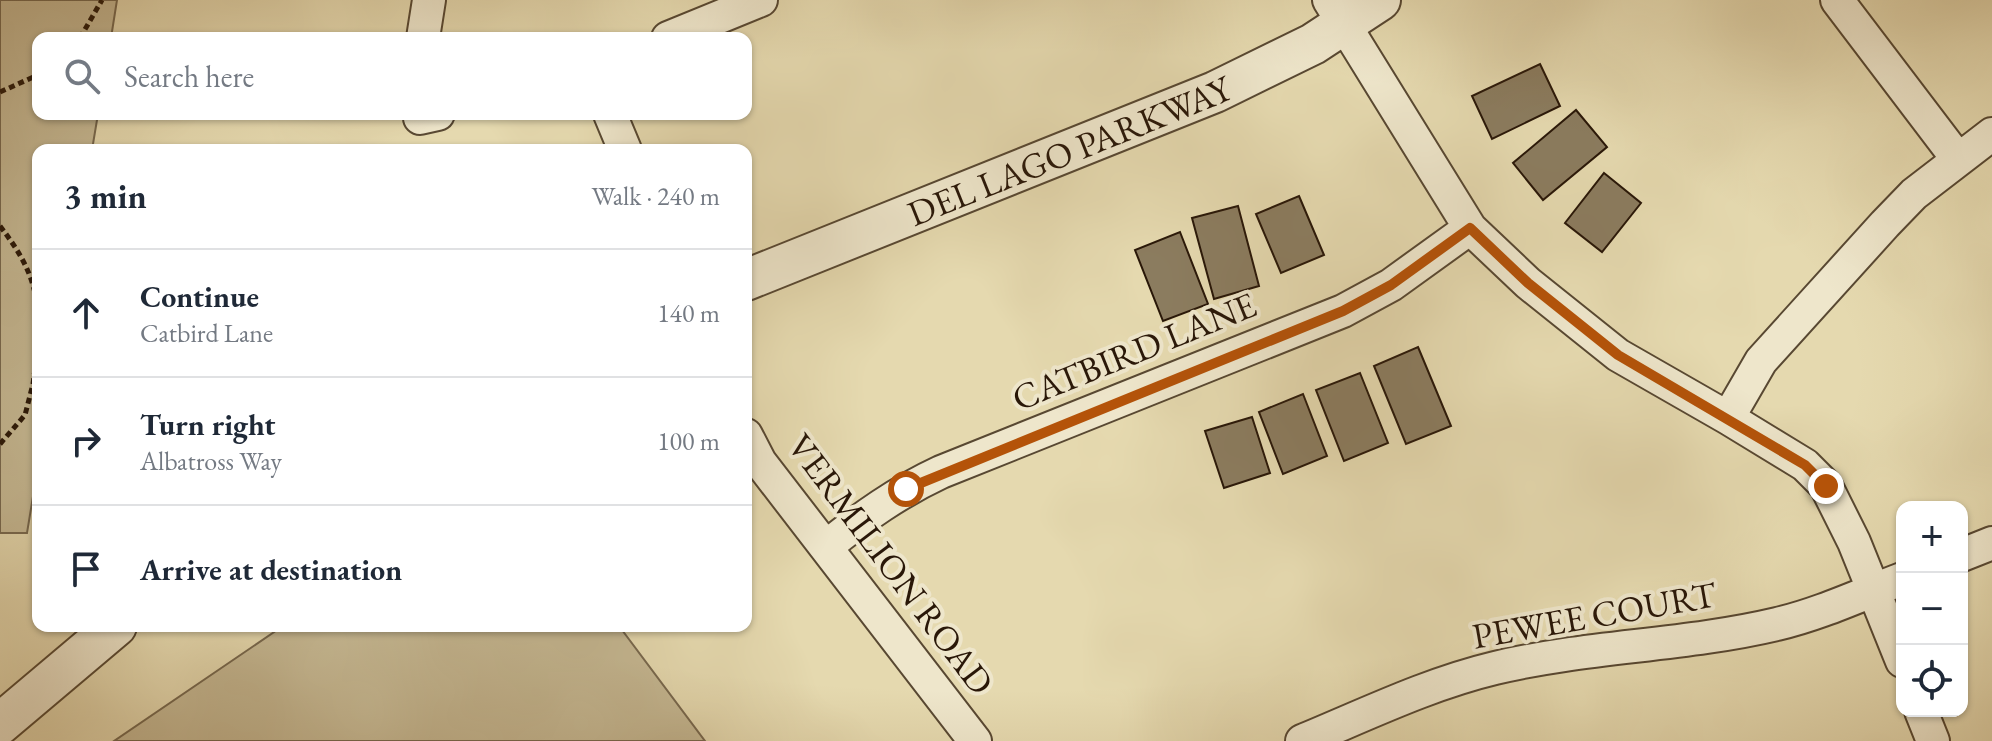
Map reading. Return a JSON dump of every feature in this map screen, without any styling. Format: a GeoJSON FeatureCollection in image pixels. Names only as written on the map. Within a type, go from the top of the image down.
{"type":"FeatureCollection","features":[{"type":"Feature","properties":{"kind":"street"},"geometry":{"type":"LineString","coordinates":[[424,32],[429,0]]}},
{"type":"Feature","properties":{"kind":"street"},"geometry":{"type":"LineString","coordinates":[[683,32],[761,0]]}},
{"type":"Feature","properties":{"kind":"street","name":"DEL LAGO PARKWAY"},"geometry":{"type":"LineString","coordinates":[[752,278],[1215,92],[1313,44],[1337,12],[1380,0]]}},
{"type":"Feature","properties":{"kind":"street"},"geometry":{"type":"LineString","coordinates":[[1837,0],[1957,158]]}},
{"type":"Feature","properties":{"kind":"street"},"geometry":{"type":"LineString","coordinates":[[1337,12],[1470,228],[1528,283],[1618,355],[1805,465],[1826,486],[1850,532],[1888,584],[1899,645]]}},
{"type":"Feature","properties":{"kind":"street"},"geometry":{"type":"LineString","coordinates":[[612,120],[622,144]]}},
{"type":"Feature","properties":{"kind":"street"},"geometry":{"type":"LineString","coordinates":[[1728,418],[1761,361],[1895,214],[1957,158],[1992,134]]}},
{"type":"Feature","properties":{"kind":"street","name":"CATBIRD LANE"},"geometry":{"type":"LineString","coordinates":[[827,546],[870,512],[941,472],[1343,311],[1391,285],[1470,228]]}},
{"type":"Feature","properties":{"kind":"street","name":"VERMILION ROAD"},"geometry":{"type":"LineString","coordinates":[[752,447],[760,462],[975,741]]}},
{"type":"Feature","properties":{"kind":"street"},"geometry":{"type":"LineString","coordinates":[[1968,553],[1992,543]]}},
{"type":"Feature","properties":{"kind":"street","name":"PEWEE COURT"},"geometry":{"type":"LineString","coordinates":[[1302,741],[1439,685],[1495,668],[1777,624],[1821,612],[1888,584]]}},
{"type":"Feature","properties":{"kind":"street"},"geometry":{"type":"LineString","coordinates":[[0,724],[109,632]]}},
{"type":"Feature","properties":{"kind":"street"},"geometry":{"type":"LineString","coordinates":[[1923,717],[1933,741]]}},
{"type":"Feature","properties":{"kind":"path"},"geometry":{"type":"LineString","coordinates":[[83,32],[102,0]]}},
{"type":"Feature","properties":{"kind":"path"},"geometry":{"type":"LineString","coordinates":[[0,92],[32,78]]}},
{"type":"Feature","properties":{"kind":"path"},"geometry":{"type":"LineString","coordinates":[[0,226],[18,250],[32,280]]}},
{"type":"Feature","properties":{"kind":"path"},"geometry":{"type":"LineString","coordinates":[[0,444],[25,415],[32,388]]}},
{"type":"Feature","properties":{"kind":"shaded area"},"geometry":{"type":"Polygon","coordinates":[[[0,0],[117,0],[112,32],[32,32],[32,120],[97,120],[93,144],[32,144],[32,503],[27,533],[0,533],[0,0]]]}},
{"type":"Feature","properties":{"kind":"shaded area"},"geometry":{"type":"Polygon","coordinates":[[[274,632],[623,632],[705,741],[114,741],[274,632]]]}},
{"type":"Feature","properties":{"kind":"building"},"geometry":{"type":"Polygon","coordinates":[[[1540,64],[1560,106],[1492,139],[1472,96],[1540,64]]]}},
{"type":"Feature","properties":{"kind":"building"},"geometry":{"type":"Polygon","coordinates":[[[1576,110],[1607,147],[1543,200],[1513,163],[1576,110]]]}},
{"type":"Feature","properties":{"kind":"building"},"geometry":{"type":"Polygon","coordinates":[[[1604,173],[1641,203],[1602,252],[1565,223],[1604,173]]]}},
{"type":"Feature","properties":{"kind":"building"},"geometry":{"type":"Polygon","coordinates":[[[1299,196],[1324,255],[1281,273],[1256,214],[1299,196]]]}},
{"type":"Feature","properties":{"kind":"building"},"geometry":{"type":"Polygon","coordinates":[[[1238,206],[1259,286],[1214,299],[1192,218],[1238,206]]]}},
{"type":"Feature","properties":{"kind":"building"},"geometry":{"type":"Polygon","coordinates":[[[1180,232],[1208,304],[1163,321],[1135,250],[1180,232]]]}},
{"type":"Feature","properties":{"kind":"building"},"geometry":{"type":"Polygon","coordinates":[[[1418,347],[1451,426],[1406,444],[1374,366],[1418,347]]]}},
{"type":"Feature","properties":{"kind":"building"},"geometry":{"type":"Polygon","coordinates":[[[1360,373],[1388,443],[1344,461],[1316,390],[1360,373]]]}},
{"type":"Feature","properties":{"kind":"building"},"geometry":{"type":"Polygon","coordinates":[[[1303,394],[1327,456],[1283,474],[1259,412],[1303,394]]]}},
{"type":"Feature","properties":{"kind":"building"},"geometry":{"type":"Polygon","coordinates":[[[1252,417],[1270,473],[1224,488],[1205,431],[1252,417]]]}},
{"type":"Feature","properties":{"kind":"route"},"geometry":{"type":"LineString","coordinates":[[906,489],[941,472],[1343,311],[1391,285],[1470,228],[1528,283],[1618,355],[1805,465],[1826,486]]}}]}
